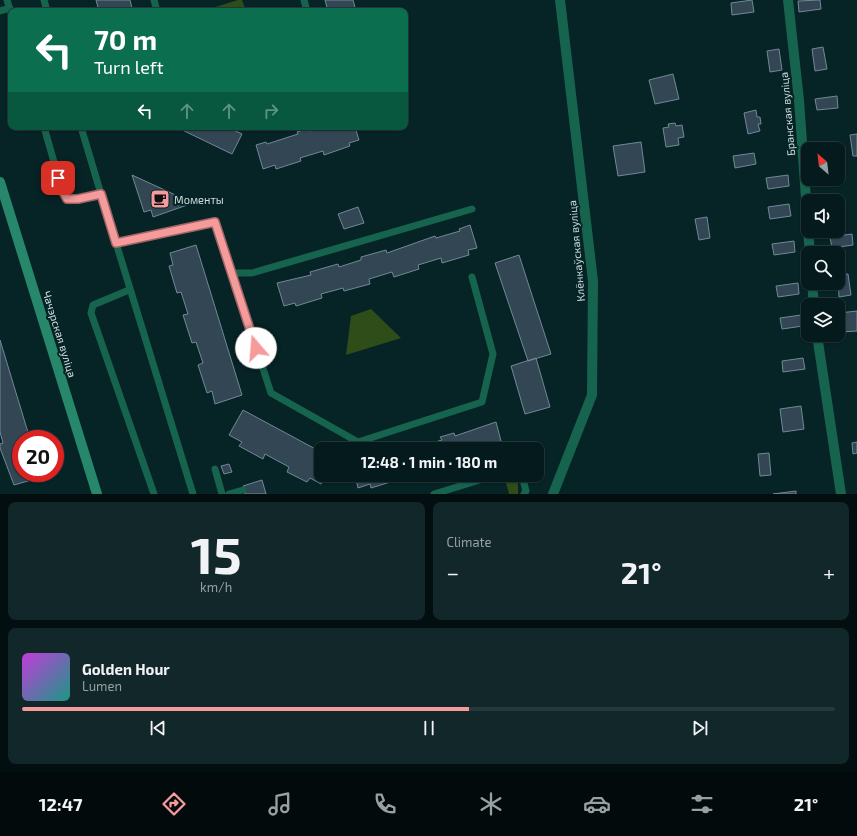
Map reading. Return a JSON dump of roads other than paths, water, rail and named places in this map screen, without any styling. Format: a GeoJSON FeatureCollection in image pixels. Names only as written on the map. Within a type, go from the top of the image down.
{"type":"FeatureCollection","features":[{"type":"Feature","properties":{"kind":"main road","name":"Чачэрская вуліца"},"geometry":{"type":"LineString","coordinates":[[0,182],[97,494]]}},
{"type":"Feature","properties":{"kind":"street","name":"Клёнкаўская вуліца"},"geometry":{"type":"LineString","coordinates":[[553,494],[592,395],[593,281],[560,0]]}},
{"type":"Feature","properties":{"kind":"street","name":"Бранская вуліца"},"geometry":{"type":"LineString","coordinates":[[788,0],[799,100],[806,194]]}},
{"type":"Feature","properties":{"kind":"street"},"geometry":{"type":"LineString","coordinates":[[819,342],[841,494]]}},
{"type":"Feature","properties":{"kind":"lane"},"geometry":{"type":"LineString","coordinates":[[45,130],[62,190],[67,199],[78,199],[101,194]]}},
{"type":"Feature","properties":{"kind":"lane"},"geometry":{"type":"LineString","coordinates":[[82,130],[129,290],[193,494]]}},
{"type":"Feature","properties":{"kind":"lane"},"geometry":{"type":"LineString","coordinates":[[231,273],[252,273],[472,209]]}},
{"type":"Feature","properties":{"kind":"lane"},"geometry":{"type":"LineString","coordinates":[[116,243],[215,222],[271,393],[358,442],[482,402],[493,354],[472,278]]}},
{"type":"Feature","properties":{"kind":"lane"},"geometry":{"type":"LineString","coordinates":[[129,290],[93,305],[91,313],[154,494]]}},
{"type":"Feature","properties":{"kind":"lane"},"geometry":{"type":"LineString","coordinates":[[215,469],[222,494]]}},
{"type":"Feature","properties":{"kind":"lane"},"geometry":{"type":"LineString","coordinates":[[434,494],[473,482]]}},
{"type":"Feature","properties":{"kind":"lane"},"geometry":{"type":"LineString","coordinates":[[524,482],[526,491],[524,494]]}},
{"type":"Feature","properties":{"kind":"lane"},"geometry":{"type":"LineString","coordinates":[[229,494],[243,490]]}},
{"type":"Feature","properties":{"kind":"place","name":"Моменты"},"geometry":{"type":"Point","coordinates":[160,199]}}]}
